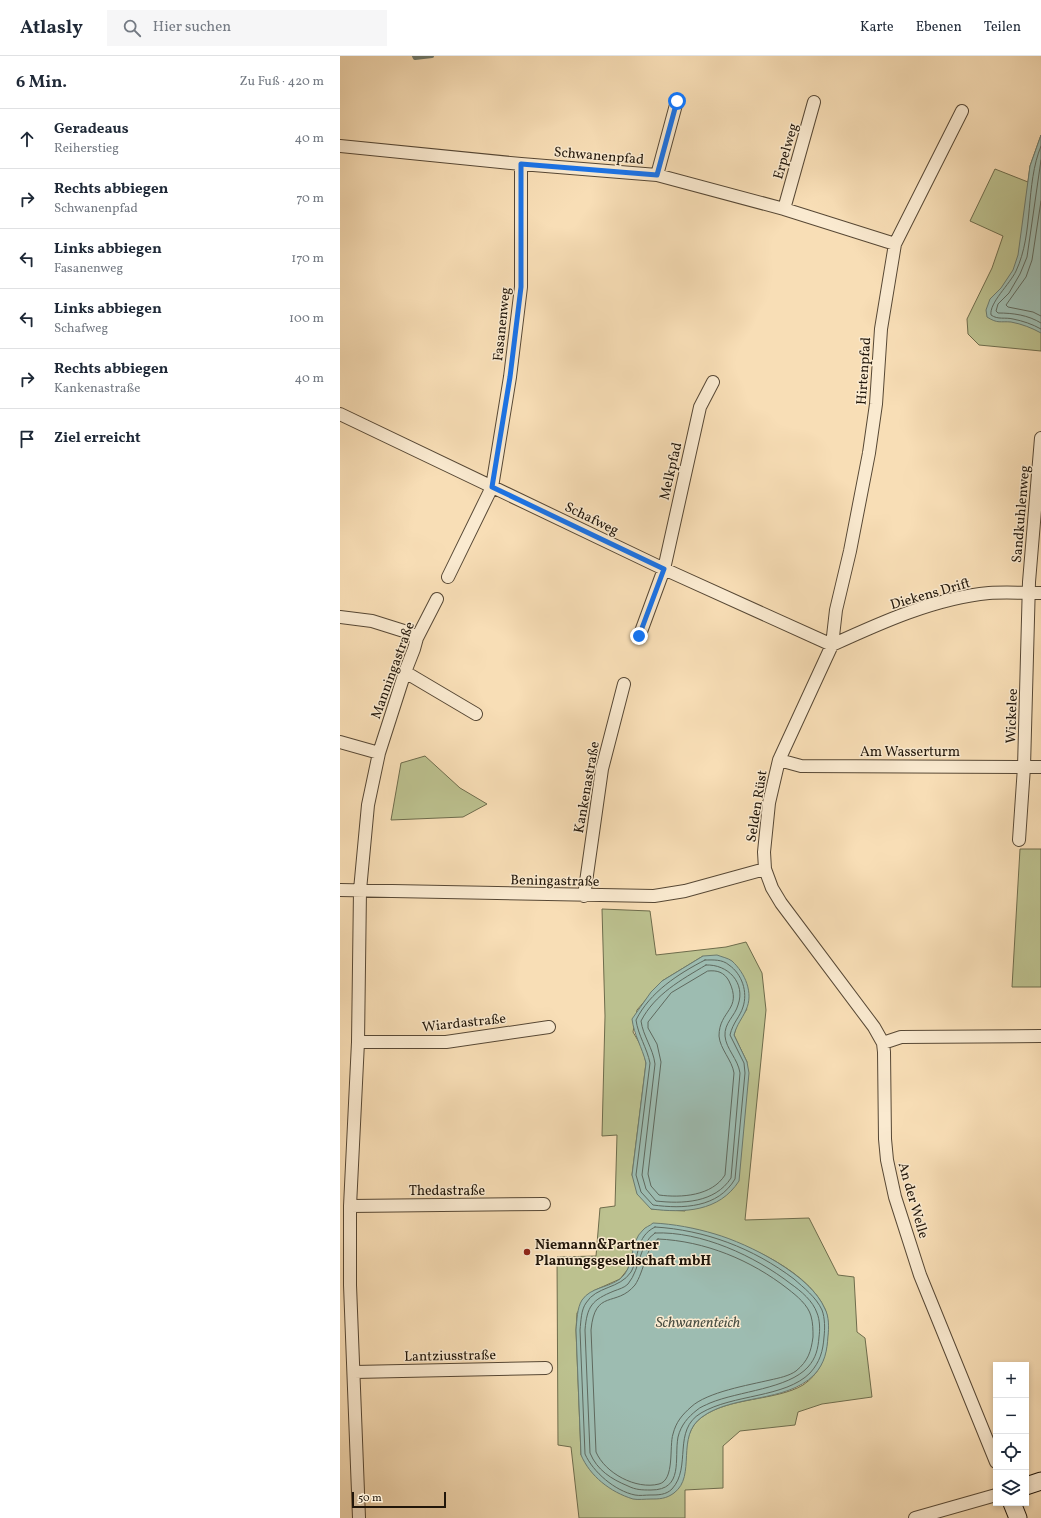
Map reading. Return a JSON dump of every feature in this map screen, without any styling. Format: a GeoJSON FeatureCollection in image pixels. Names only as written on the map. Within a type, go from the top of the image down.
{"type":"FeatureCollection","features":[{"type":"Feature","properties":{"kind":"main road"},"geometry":{"type":"LineString","coordinates":[[1029,1485],[1041,1481]]}},
{"type":"Feature","properties":{"kind":"main road"},"geometry":{"type":"LineString","coordinates":[[1013,1506],[1018,1518]]}},
{"type":"Feature","properties":{"kind":"street"},"geometry":{"type":"LineString","coordinates":[[657,175],[677,101]]}},
{"type":"Feature","properties":{"kind":"street","name":"Erpelweg"},"geometry":{"type":"LineString","coordinates":[[784,209],[814,102]]}},
{"type":"Feature","properties":{"kind":"street","name":"Hirtenpfad"},"geometry":{"type":"LineString","coordinates":[[832,645],[836,610],[850,551],[869,453],[876,404],[883,315],[895,244],[962,111]]}},
{"type":"Feature","properties":{"kind":"street","name":"Schwanenpfad"},"geometry":{"type":"LineString","coordinates":[[340,146],[521,164],[657,175],[784,209],[895,244]]}},
{"type":"Feature","properties":{"kind":"street","name":"Fasanenweg"},"geometry":{"type":"LineString","coordinates":[[492,487],[510,377],[521,287],[521,164]]}},
{"type":"Feature","properties":{"kind":"street","name":"Melkpfad"},"geometry":{"type":"LineString","coordinates":[[664,569],[700,407],[713,382]]}},
{"type":"Feature","properties":{"kind":"street","name":"Schafweg"},"geometry":{"type":"LineString","coordinates":[[340,414],[664,569],[832,645]]}},
{"type":"Feature","properties":{"kind":"street","name":"Sandkuhlenweg"},"geometry":{"type":"LineString","coordinates":[[1028,593],[1041,438]]}},
{"type":"Feature","properties":{"kind":"street"},"geometry":{"type":"LineString","coordinates":[[448,577],[492,487]]}},
{"type":"Feature","properties":{"kind":"street"},"geometry":{"type":"LineString","coordinates":[[639,636],[664,569]]}},
{"type":"Feature","properties":{"kind":"street","name":"Diekens Drift"},"geometry":{"type":"LineString","coordinates":[[832,645],[907,613],[951,600],[988,593],[1041,593]]}},
{"type":"Feature","properties":{"kind":"street","name":"Wickelee"},"geometry":{"type":"LineString","coordinates":[[1019,840],[1024,766],[1028,593]]}},
{"type":"Feature","properties":{"kind":"street","name":"Manningastraße"},"geometry":{"type":"LineString","coordinates":[[359,1518],[354,1372],[345,1285],[358,1042],[360,890],[368,805],[379,753],[417,638],[437,599]]}},
{"type":"Feature","properties":{"kind":"street"},"geometry":{"type":"LineString","coordinates":[[340,617],[372,621],[407,632],[417,638]]}},
{"type":"Feature","properties":{"kind":"street","name":"Selden Rüst"},"geometry":{"type":"LineString","coordinates":[[832,645],[780,760],[769,803],[764,852],[765,870],[772,888],[781,903],[874,1027],[883,1043]]}},
{"type":"Feature","properties":{"kind":"street"},"geometry":{"type":"LineString","coordinates":[[405,672],[476,714]]}},
{"type":"Feature","properties":{"kind":"street","name":"Kankenastraße"},"geometry":{"type":"LineString","coordinates":[[584,896],[602,769],[624,684]]}},
{"type":"Feature","properties":{"kind":"street"},"geometry":{"type":"LineString","coordinates":[[340,742],[379,753]]}},
{"type":"Feature","properties":{"kind":"street","name":"Am Wasserturm"},"geometry":{"type":"LineString","coordinates":[[780,760],[800,766],[1041,767]]}},
{"type":"Feature","properties":{"kind":"street","name":"Beningastraße"},"geometry":{"type":"LineString","coordinates":[[340,890],[584,896],[654,896],[685,891],[765,870]]}},
{"type":"Feature","properties":{"kind":"street","name":"Wiardastraße"},"geometry":{"type":"LineString","coordinates":[[358,1042],[446,1042],[549,1027]]}},
{"type":"Feature","properties":{"kind":"street"},"geometry":{"type":"LineString","coordinates":[[883,1043],[902,1037],[1041,1036]]}},
{"type":"Feature","properties":{"kind":"street","name":"An der Welle"},"geometry":{"type":"LineString","coordinates":[[883,1043],[885,1139],[892,1185],[920,1275],[993,1455]]}},
{"type":"Feature","properties":{"kind":"street","name":"Thedastraße"},"geometry":{"type":"LineString","coordinates":[[350,1206],[544,1204]]}},
{"type":"Feature","properties":{"kind":"street","name":"Lantziusstraße"},"geometry":{"type":"LineString","coordinates":[[354,1372],[546,1368]]}},
{"type":"Feature","properties":{"kind":"street"},"geometry":{"type":"LineString","coordinates":[[915,1518],[993,1496]]}},
{"type":"Feature","properties":{"kind":"green space"},"geometry":{"type":"Polygon","coordinates":[[[1041,135],[1041,351],[979,345],[968,334],[967,319],[992,268],[1003,236],[970,221],[995,169],[1028,182],[1030,166],[1041,135]]]}},
{"type":"Feature","properties":{"kind":"green space"},"geometry":{"type":"Polygon","coordinates":[[[425,756],[460,788],[487,804],[463,817],[391,820],[401,763],[425,756]]]}},
{"type":"Feature","properties":{"kind":"green space"},"geometry":{"type":"Polygon","coordinates":[[[1020,849],[1041,849],[1041,987],[1012,987],[1020,849]]]}},
{"type":"Feature","properties":{"kind":"green space"},"geometry":{"type":"Polygon","coordinates":[[[602,909],[650,911],[656,955],[726,947],[746,942],[762,973],[766,1010],[745,1220],[809,1218],[838,1275],[854,1277],[857,1332],[865,1338],[872,1397],[822,1404],[798,1412],[795,1425],[740,1431],[723,1446],[723,1488],[685,1490],[685,1518],[579,1518],[571,1447],[558,1445],[557,1257],[596,1256],[600,1208],[615,1206],[617,1135],[602,1136],[605,1016],[602,909]],[[703,956],[662,981],[637,1010],[633,1032],[643,1049],[646,1063],[632,1175],[651,1209],[685,1211],[747,1062],[734,1035],[737,1024],[747,1009],[703,956]],[[688,1228],[636,1242],[628,1269],[620,1279],[593,1291],[577,1313],[576,1330],[581,1455],[682,1481],[686,1446],[691,1430],[696,1423],[702,1417],[725,1406],[780,1394],[803,1385],[817,1371],[823,1360],[828,1330],[828,1321],[825,1309],[802,1279],[766,1256],[745,1246],[725,1238],[688,1228]]]}},
{"type":"Feature","properties":{"kind":"water"},"geometry":{"type":"Polygon","coordinates":[[[1041,135],[1041,333],[1019,324],[994,321],[987,317],[986,310],[990,299],[1001,288],[1013,270],[1018,255],[1030,166],[1041,135]]]}},
{"type":"Feature","properties":{"kind":"water"},"geometry":{"type":"Polygon","coordinates":[[[717,955],[727,958],[737,966],[744,977],[749,990],[748,1004],[734,1035],[747,1062],[749,1073],[739,1181],[731,1191],[711,1205],[676,1211],[651,1209],[637,1194],[632,1175],[646,1063],[634,1030],[632,1019],[651,992],[662,981],[703,956],[717,955]]]}},
{"type":"Feature","properties":{"kind":"water","name":"Schwanenteich"},"geometry":{"type":"Polygon","coordinates":[[[653,1223],[669,1224],[715,1234],[745,1245],[778,1262],[807,1284],[818,1296],[827,1315],[827,1347],[821,1366],[814,1375],[802,1384],[774,1395],[729,1405],[702,1417],[694,1425],[689,1434],[686,1466],[681,1486],[674,1493],[665,1498],[633,1499],[609,1488],[595,1476],[581,1455],[576,1330],[578,1310],[582,1300],[590,1292],[615,1282],[625,1274],[639,1235],[644,1229],[653,1223]]]}},
{"type":"Feature","properties":{"kind":"waterway"},"geometry":{"type":"LineString","coordinates":[[414,56],[415,58],[432,56]]}},
{"type":"Feature","properties":{"kind":"place","name":"Niemann&Partner Planungsgesellschaft mbH"},"geometry":{"type":"Point","coordinates":[527,1252]}},
{"type":"Feature","properties":{"kind":"route"},"geometry":{"type":"LineString","coordinates":[[639,636],[664,569],[492,487],[510,377],[521,287],[521,164],[657,175],[677,101]]}}]}
